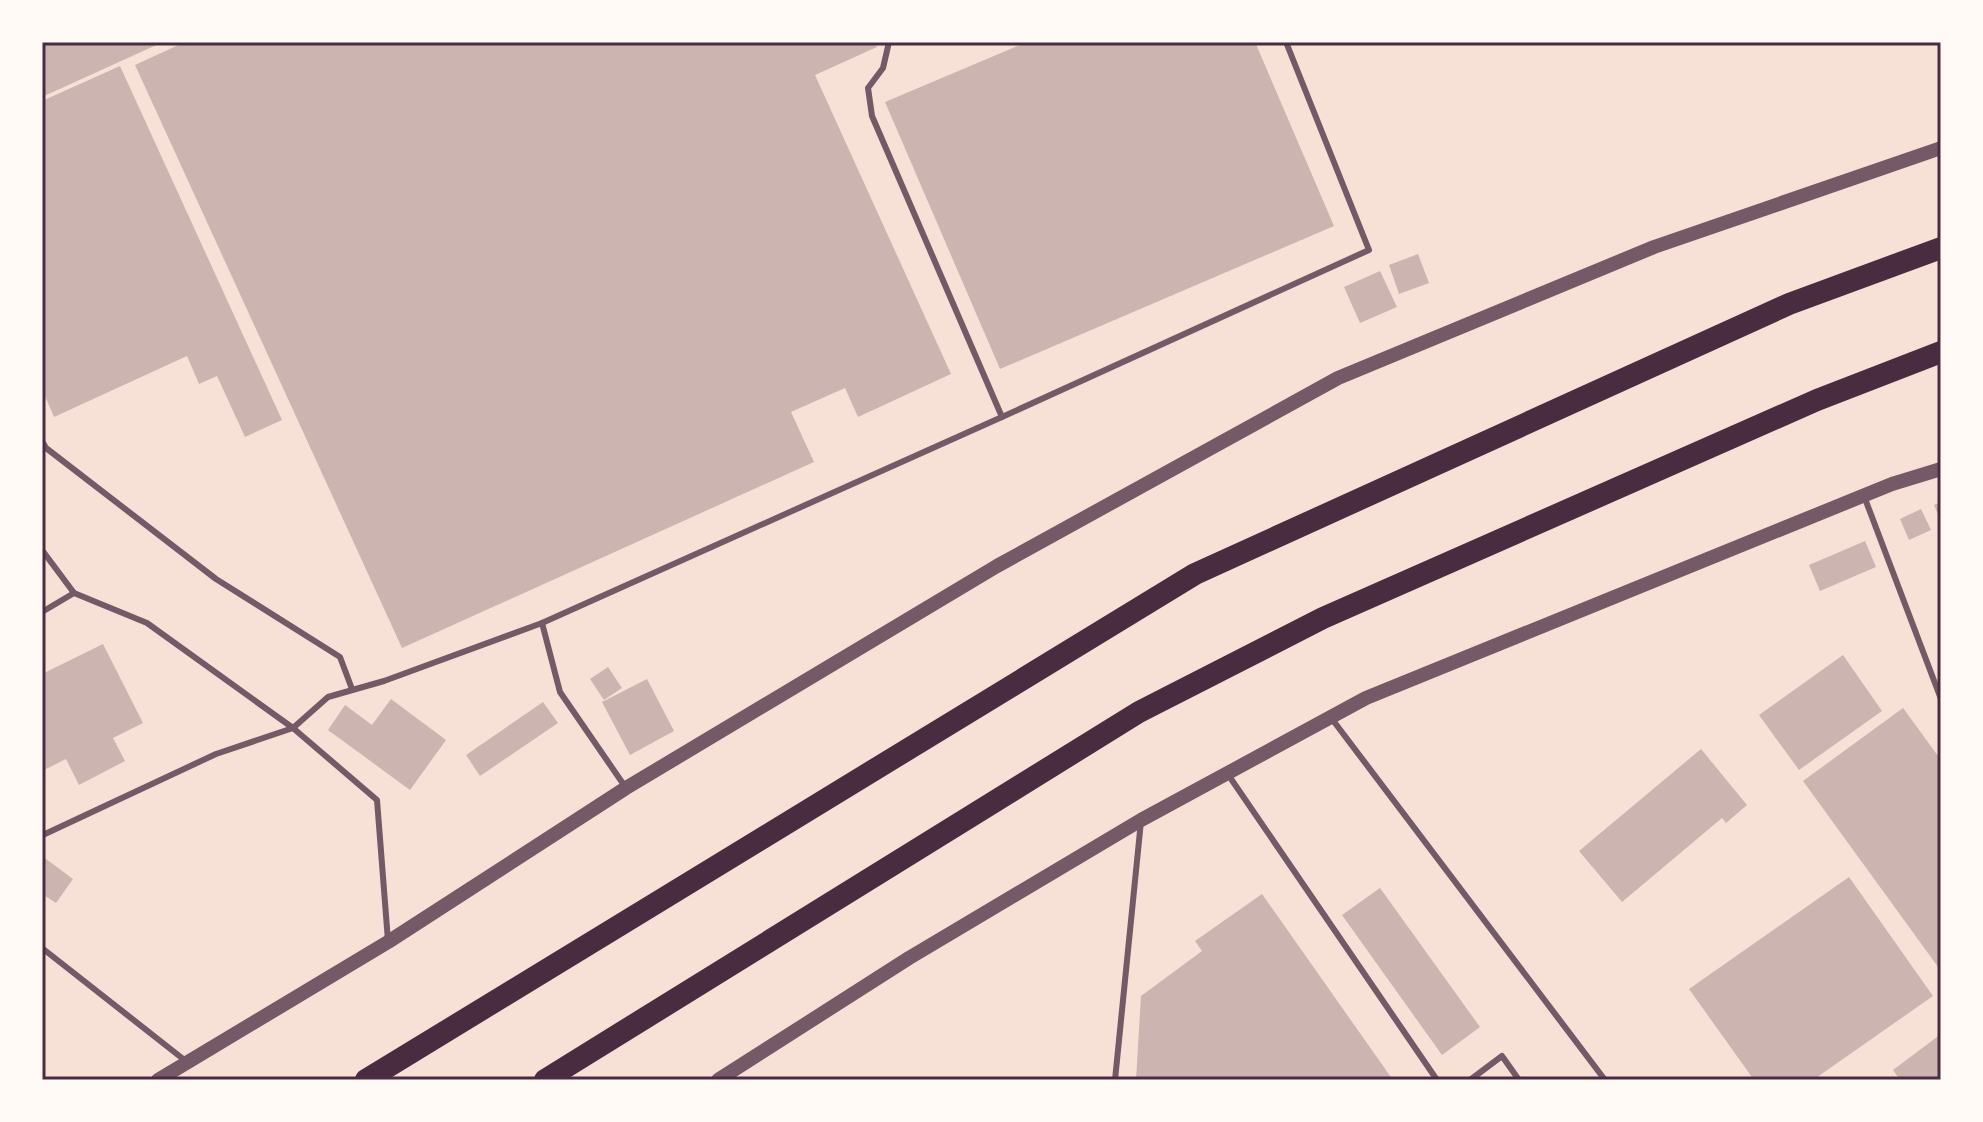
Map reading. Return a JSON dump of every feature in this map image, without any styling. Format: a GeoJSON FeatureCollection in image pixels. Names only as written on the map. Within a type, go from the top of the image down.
{"type":"FeatureCollection","features":[{"type":"Feature","properties":{"kind":"highway"},"geometry":{"type":"LineString","coordinates":[[366,1080],[1195,574],[1789,304],[1941,248]]}},
{"type":"Feature","properties":{"kind":"highway"},"geometry":{"type":"LineString","coordinates":[[545,1080],[1139,712],[1338,612],[1817,400],[1941,352]]}},
{"type":"Feature","properties":{"kind":"street"},"geometry":{"type":"LineString","coordinates":[[158,1080],[388,942],[626,788],[997,566],[1338,378],[1654,247],[1941,148]]}},
{"type":"Feature","properties":{"kind":"street"},"geometry":{"type":"LineString","coordinates":[[718,1080],[909,958],[1141,820],[1366,698],[1892,484],[1941,469]]}},
{"type":"Feature","properties":{"kind":"lane"},"geometry":{"type":"LineString","coordinates":[[889,42],[883,68],[868,88],[872,116],[1002,417]]}},
{"type":"Feature","properties":{"kind":"lane"},"geometry":{"type":"LineString","coordinates":[[45,834],[216,754],[293,728],[328,697],[384,681],[542,623],[1369,250],[1286,42]]}},
{"type":"Feature","properties":{"kind":"lane"},"geometry":{"type":"LineString","coordinates":[[42,441],[46,448],[216,579],[340,657],[352,689]]}},
{"type":"Feature","properties":{"kind":"lane"},"geometry":{"type":"LineString","coordinates":[[1864,496],[1941,699]]}},
{"type":"Feature","properties":{"kind":"lane"},"geometry":{"type":"LineString","coordinates":[[42,550],[74,593],[147,623],[293,728],[377,800],[388,942]]}},
{"type":"Feature","properties":{"kind":"lane"},"geometry":{"type":"LineString","coordinates":[[42,612],[74,593]]}},
{"type":"Feature","properties":{"kind":"lane"},"geometry":{"type":"LineString","coordinates":[[542,623],[560,692],[626,788]]}},
{"type":"Feature","properties":{"kind":"lane"},"geometry":{"type":"LineString","coordinates":[[1331,716],[1605,1080]]}},
{"type":"Feature","properties":{"kind":"lane"},"geometry":{"type":"LineString","coordinates":[[1227,773],[1437,1080]]}},
{"type":"Feature","properties":{"kind":"lane"},"geometry":{"type":"LineString","coordinates":[[1115,1080],[1141,820]]}},
{"type":"Feature","properties":{"kind":"lane"},"geometry":{"type":"LineString","coordinates":[[42,948],[187,1062]]}},
{"type":"Feature","properties":{"kind":"lane"},"geometry":{"type":"LineString","coordinates":[[1470,1080],[1502,1056],[1519,1080]]}},
{"type":"Feature","properties":{"kind":"building"},"geometry":{"type":"Polygon","coordinates":[[[42,42],[163,42],[42,97],[42,42]]]}},
{"type":"Feature","properties":{"kind":"building"},"geometry":{"type":"Polygon","coordinates":[[[185,42],[875,42],[877,47],[815,75],[951,374],[858,417],[845,388],[791,412],[814,462],[402,648],[135,65],[185,42]]]}},
{"type":"Feature","properties":{"kind":"building"},"geometry":{"type":"Polygon","coordinates":[[[1027,42],[1255,42],[1334,226],[1000,369],[885,102],[1027,42]]]}},
{"type":"Feature","properties":{"kind":"building"},"geometry":{"type":"Polygon","coordinates":[[[120,66],[282,420],[245,437],[217,376],[199,384],[187,356],[54,417],[42,389],[42,101],[120,66]]]}},
{"type":"Feature","properties":{"kind":"building"},"geometry":{"type":"Polygon","coordinates":[[[1418,254],[1429,283],[1399,294],[1389,265],[1418,254]]]}},
{"type":"Feature","properties":{"kind":"building"},"geometry":{"type":"Polygon","coordinates":[[[1380,271],[1397,307],[1360,323],[1344,287],[1380,271]]]}},
{"type":"Feature","properties":{"kind":"building"},"geometry":{"type":"Polygon","coordinates":[[[1941,502],[1941,521],[1934,505],[1941,502]]]}},
{"type":"Feature","properties":{"kind":"building"},"geometry":{"type":"Polygon","coordinates":[[[1921,509],[1931,530],[1909,540],[1900,519],[1921,509]]]}},
{"type":"Feature","properties":{"kind":"building"},"geometry":{"type":"Polygon","coordinates":[[[1865,541],[1876,567],[1820,591],[1809,565],[1865,541]]]}},
{"type":"Feature","properties":{"kind":"building"},"geometry":{"type":"Polygon","coordinates":[[[103,644],[143,723],[113,738],[125,761],[79,785],[66,759],[42,771],[42,674],[103,644]]]}},
{"type":"Feature","properties":{"kind":"building"},"geometry":{"type":"Polygon","coordinates":[[[1843,655],[1882,711],[1799,770],[1759,715],[1843,655]]]}},
{"type":"Feature","properties":{"kind":"building"},"geometry":{"type":"Polygon","coordinates":[[[608,667],[622,688],[604,700],[590,679],[608,667]]]}},
{"type":"Feature","properties":{"kind":"building"},"geometry":{"type":"Polygon","coordinates":[[[647,679],[674,731],[630,755],[602,702],[647,679]]]}},
{"type":"Feature","properties":{"kind":"building"},"geometry":{"type":"Polygon","coordinates":[[[391,699],[446,740],[410,790],[328,730],[345,705],[372,725],[391,699]]]}},
{"type":"Feature","properties":{"kind":"building"},"geometry":{"type":"Polygon","coordinates":[[[543,702],[558,723],[480,776],[466,755],[543,702]]]}},
{"type":"Feature","properties":{"kind":"building"},"geometry":{"type":"Polygon","coordinates":[[[1903,708],[1941,760],[1941,971],[1803,781],[1903,708]]]}},
{"type":"Feature","properties":{"kind":"building"},"geometry":{"type":"Polygon","coordinates":[[[1701,749],[1747,805],[1726,823],[1722,818],[1622,902],[1579,851],[1701,749]]]}},
{"type":"Feature","properties":{"kind":"building"},"geometry":{"type":"Polygon","coordinates":[[[42,856],[73,879],[56,903],[42,894],[42,856]]]}},
{"type":"Feature","properties":{"kind":"building"},"geometry":{"type":"Polygon","coordinates":[[[1849,877],[1933,996],[1813,1080],[1754,1080],[1689,989],[1849,877]]]}},
{"type":"Feature","properties":{"kind":"building"},"geometry":{"type":"Polygon","coordinates":[[[1380,888],[1480,1027],[1442,1055],[1342,915],[1380,888]]]}},
{"type":"Feature","properties":{"kind":"building"},"geometry":{"type":"Polygon","coordinates":[[[1262,894],[1393,1080],[1136,1080],[1141,996],[1202,951],[1195,941],[1262,894]]]}},
{"type":"Feature","properties":{"kind":"building"},"geometry":{"type":"Polygon","coordinates":[[[1941,1034],[1941,1080],[1900,1080],[1893,1070],[1941,1034]]]}}]}
